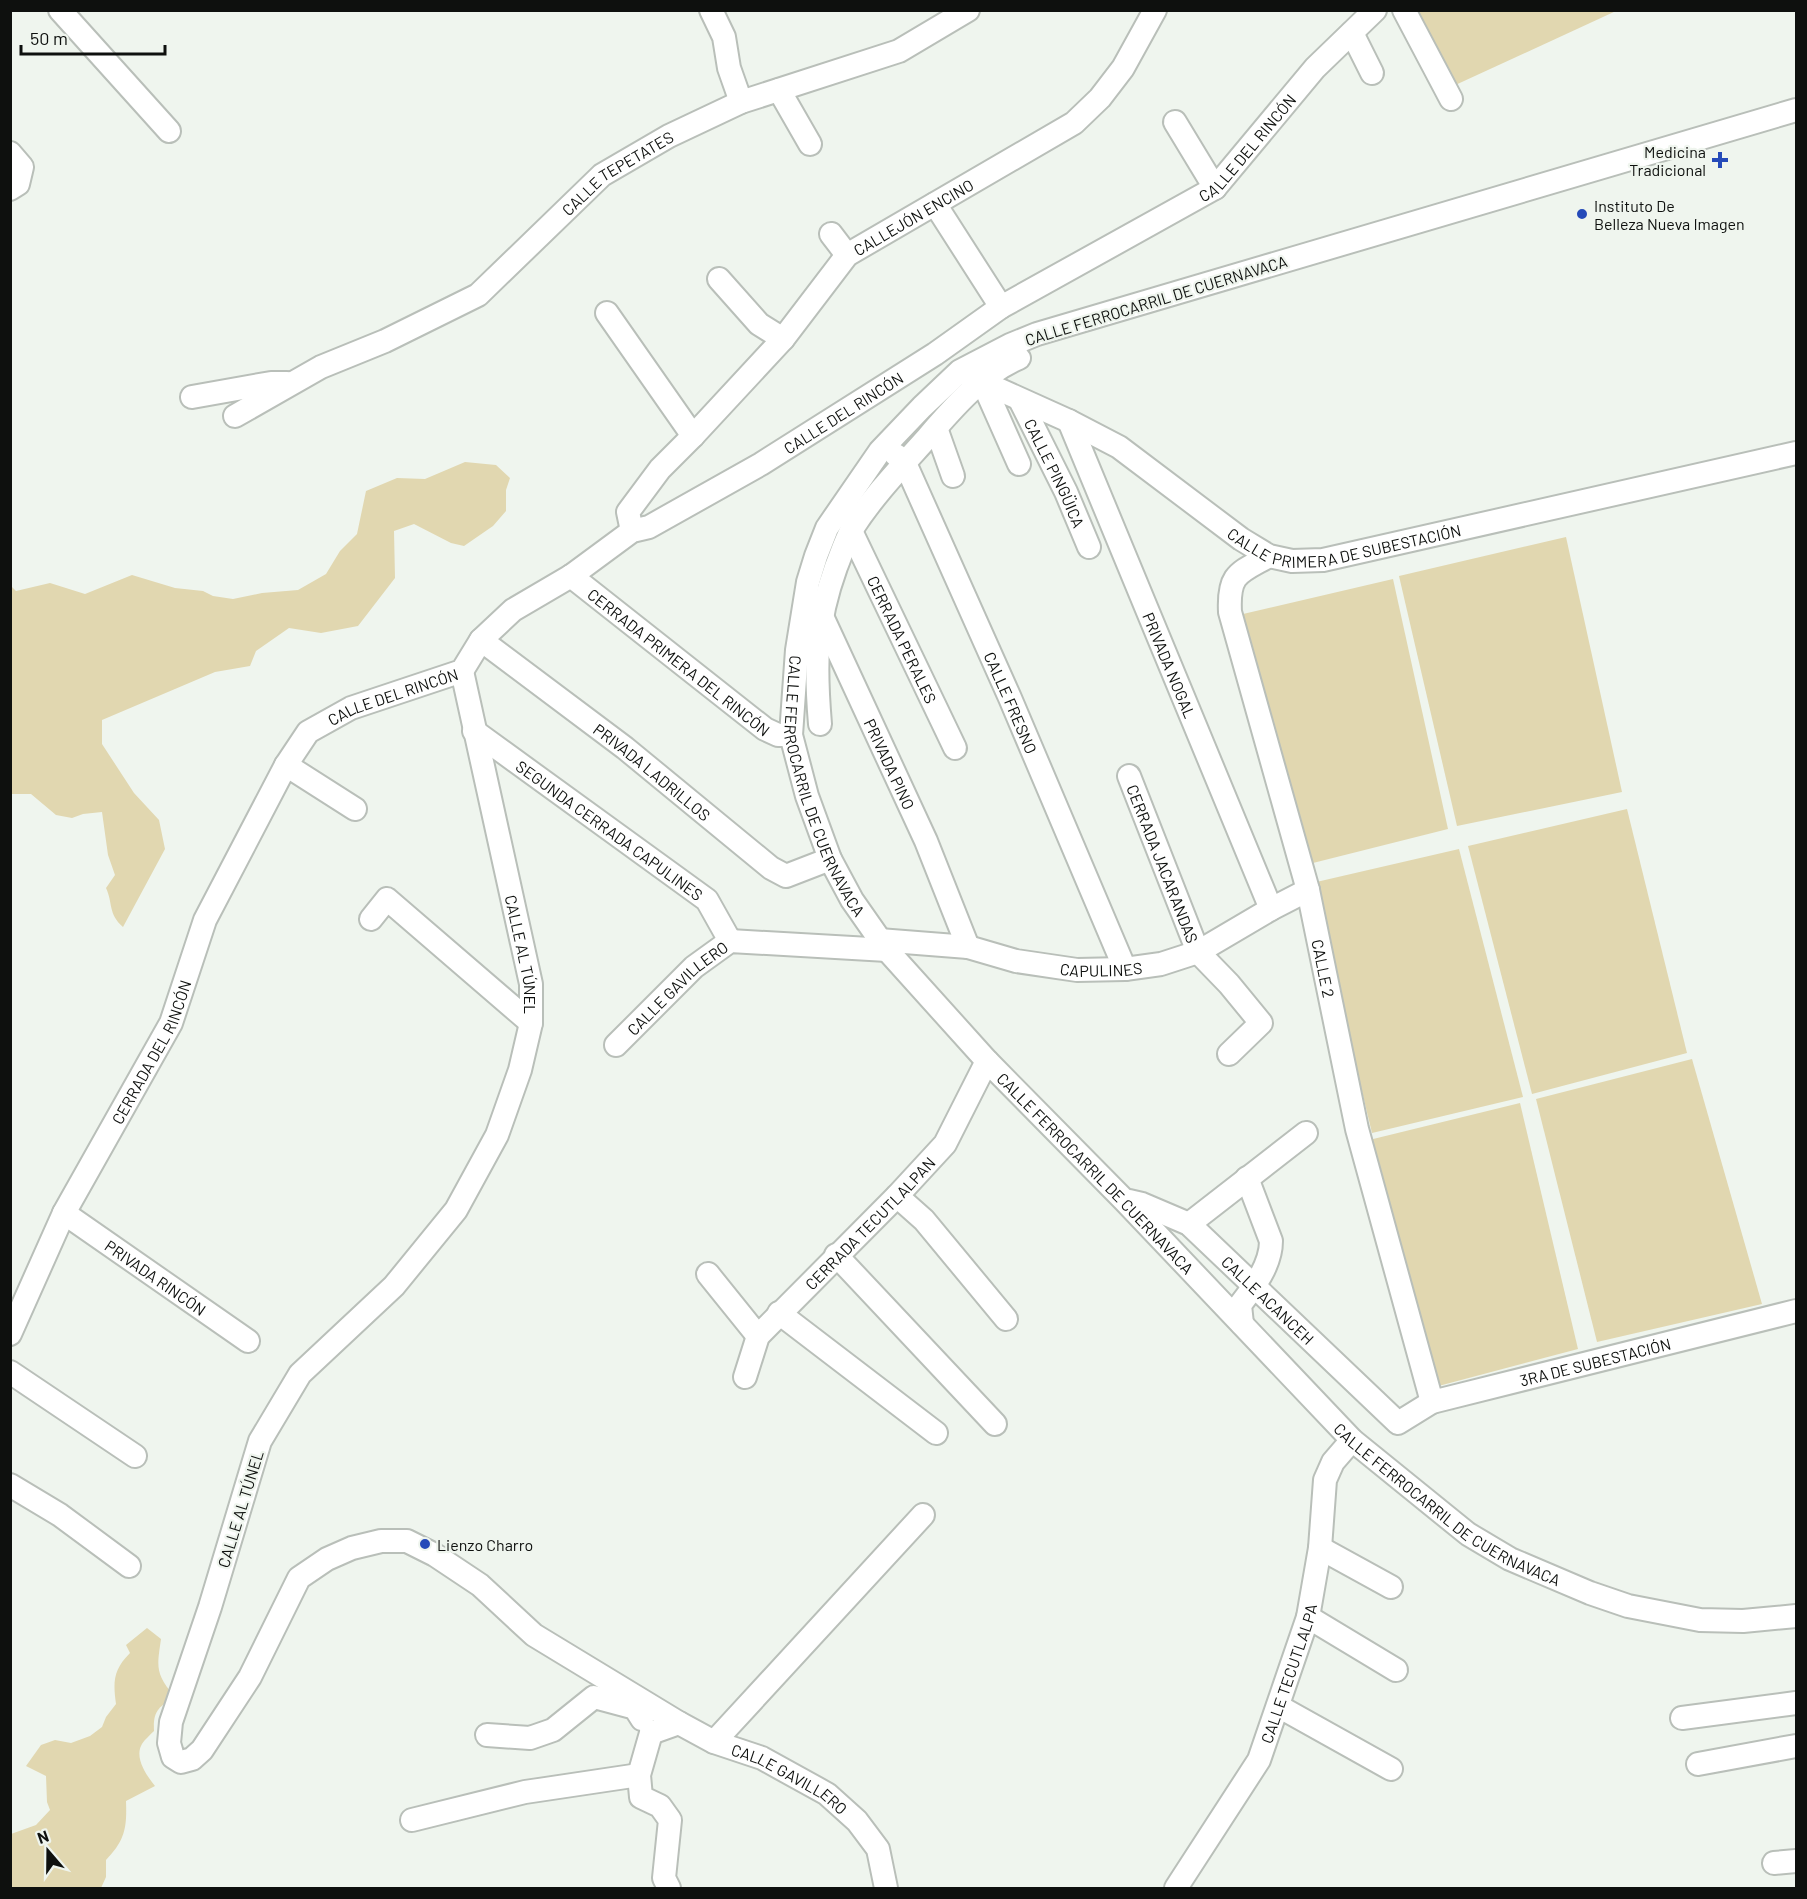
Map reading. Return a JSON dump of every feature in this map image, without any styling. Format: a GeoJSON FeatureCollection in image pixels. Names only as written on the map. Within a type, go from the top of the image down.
{"type":"FeatureCollection","features":[{"type":"Feature","properties":{"kind":"street"},"geometry":{"type":"LineString","coordinates":[[60,10],[170,131]]}},
{"type":"Feature","properties":{"kind":"street"},"geometry":{"type":"LineString","coordinates":[[711,10],[724,37],[729,68],[741,102]]}},
{"type":"Feature","properties":{"kind":"street","name":"CALLE TEPETATES"},"geometry":{"type":"LineString","coordinates":[[235,416],[321,367],[385,341],[478,296],[602,175],[669,136],[741,102],[898,51],[968,10]]}},
{"type":"Feature","properties":{"kind":"street","name":"CALLEJÓN ENCINO"},"geometry":{"type":"LineString","coordinates":[[632,531],[628,512],[660,469],[783,339],[847,255],[1074,123],[1100,98],[1123,68],[1155,10]]}},
{"type":"Feature","properties":{"kind":"street","name":"CALLE DEL RINCÓN"},"geometry":{"type":"LineString","coordinates":[[286,765],[308,732],[351,708],[462,672],[481,640],[513,610],[571,576],[632,531],[649,527],[761,464],[935,354],[1001,307],[1215,188],[1315,68],[1375,10]]}},
{"type":"Feature","properties":{"kind":"street"},"geometry":{"type":"LineString","coordinates":[[1404,10],[1451,99]]}},
{"type":"Feature","properties":{"kind":"street"},"geometry":{"type":"LineString","coordinates":[[1352,33],[1372,73]]}},
{"type":"Feature","properties":{"kind":"street"},"geometry":{"type":"LineString","coordinates":[[779,90],[810,144]]}},
{"type":"Feature","properties":{"kind":"street","name":"CALLE FERROCARRIL DE CUERNAVACA"},"geometry":{"type":"LineString","coordinates":[[1797,110],[1037,334],[1010,345],[960,372],[880,451],[827,528],[808,582],[797,650],[791,735],[807,796],[830,859],[852,900],[883,945],[987,1061],[1124,1200],[1352,1440],[1468,1534],[1510,1559],[1590,1593],[1628,1606],[1700,1620],[1743,1621],[1797,1616]]}},
{"type":"Feature","properties":{"kind":"street"},"geometry":{"type":"LineString","coordinates":[[1175,122],[1215,188]]}},
{"type":"Feature","properties":{"kind":"street","name":"CALLE FERROCARRIL DE CUERNAVACA"},"geometry":{"type":"LineString","coordinates":[[820,724],[816,674],[818,638],[833,576],[851,531],[882,488],[936,428],[993,371],[1043,348],[1797,124]]}},
{"type":"Feature","properties":{"kind":"street"},"geometry":{"type":"LineString","coordinates":[[10,153],[22,167],[18,184],[10,189]]}},
{"type":"Feature","properties":{"kind":"street"},"geometry":{"type":"LineString","coordinates":[[935,204],[1001,307]]}},
{"type":"Feature","properties":{"kind":"street"},"geometry":{"type":"LineString","coordinates":[[831,234],[847,255]]}},
{"type":"Feature","properties":{"kind":"street"},"geometry":{"type":"LineString","coordinates":[[719,279],[759,324],[783,339]]}},
{"type":"Feature","properties":{"kind":"street"},"geometry":{"type":"LineString","coordinates":[[607,313],[693,436]]}},
{"type":"Feature","properties":{"kind":"street","name":"CALLE PRIMERA DE SUBESTACIÓN"},"geometry":{"type":"LineString","coordinates":[[935,354],[960,372],[1069,421],[1119,447],[1241,539],[1269,556],[1292,561],[1323,560],[1797,453]]}},
{"type":"Feature","properties":{"kind":"street","name":"CALLE TEPETATES"},"geometry":{"type":"LineString","coordinates":[[192,397],[271,383],[295,382]]}},
{"type":"Feature","properties":{"kind":"street"},"geometry":{"type":"LineString","coordinates":[[982,383],[1019,464]]}},
{"type":"Feature","properties":{"kind":"street","name":"CALLE PINGÜICA"},"geometry":{"type":"LineString","coordinates":[[1020,400],[1066,492],[1089,547]]}},
{"type":"Feature","properties":{"kind":"street","name":"PRIVADA NOGAL"},"geometry":{"type":"LineString","coordinates":[[1069,421],[1271,909]]}},
{"type":"Feature","properties":{"kind":"street"},"geometry":{"type":"LineString","coordinates":[[936,428],[953,476]]}},
{"type":"Feature","properties":{"kind":"street"},"geometry":{"type":"LineString","coordinates":[[880,451],[896,455],[905,463]]}},
{"type":"Feature","properties":{"kind":"street","name":"CALLE FRESNO"},"geometry":{"type":"LineString","coordinates":[[905,463],[1010,698],[1125,969]]}},
{"type":"Feature","properties":{"kind":"street","name":"CERRADA PERALES"},"geometry":{"type":"LineString","coordinates":[[851,531],[956,748]]}},
{"type":"Feature","properties":{"kind":"street","name":"CALLE 2"},"geometry":{"type":"LineString","coordinates":[[1269,556],[1236,575],[1229,591],[1230,612],[1308,890],[1357,1129],[1432,1402]]}},
{"type":"Feature","properties":{"kind":"street","name":"CERRADA PRIMERA DEL RINCÓN"},"geometry":{"type":"LineString","coordinates":[[571,576],[765,729],[778,735],[791,735]]}},
{"type":"Feature","properties":{"kind":"street","name":"PRIVADA PINO"},"geometry":{"type":"LineString","coordinates":[[808,582],[926,841],[968,947]]}},
{"type":"Feature","properties":{"kind":"street","name":"PRIVADA LADRILLOS"},"geometry":{"type":"LineString","coordinates":[[481,640],[625,748],[771,868],[786,876],[830,859]]}},
{"type":"Feature","properties":{"kind":"street","name":"CALLE AL TÚNEL"},"geometry":{"type":"LineString","coordinates":[[462,672],[531,984],[531,1023],[520,1070],[497,1135],[456,1210],[394,1286],[300,1374],[260,1440],[210,1607],[171,1722],[169,1743],[173,1757],[181,1762],[192,1759],[202,1750],[250,1677],[299,1578],[327,1559],[352,1548],[381,1541],[407,1541],[435,1555],[480,1585],[534,1635],[679,1723]]}},
{"type":"Feature","properties":{"kind":"street","name":"SEGUNDA CERRADA CAPULINES"},"geometry":{"type":"LineString","coordinates":[[474,731],[707,900],[730,941]]}},
{"type":"Feature","properties":{"kind":"street"},"geometry":{"type":"LineString","coordinates":[[286,765],[356,809]]}},
{"type":"Feature","properties":{"kind":"street","name":"CERRADA DEL RINCÓN"},"geometry":{"type":"LineString","coordinates":[[10,1334],[64,1213],[171,1023],[205,920],[286,765]]}},
{"type":"Feature","properties":{"kind":"street","name":"CERRADA JACARANDAS"},"geometry":{"type":"LineString","coordinates":[[1129,776],[1198,952]]}},
{"type":"Feature","properties":{"kind":"street","name":"CAPULINES"},"geometry":{"type":"LineString","coordinates":[[883,945],[968,947],[1016,961],[1077,970],[1125,969],[1161,964],[1198,952],[1308,890]]}},
{"type":"Feature","properties":{"kind":"street"},"geometry":{"type":"LineString","coordinates":[[371,919],[387,899],[531,1023]]}},
{"type":"Feature","properties":{"kind":"street","name":"CALLE GAVILLERO"},"geometry":{"type":"LineString","coordinates":[[616,1045],[694,967],[730,941],[883,945]]}},
{"type":"Feature","properties":{"kind":"street"},"geometry":{"type":"LineString","coordinates":[[1198,952],[1229,984],[1261,1023],[1229,1054]]}},
{"type":"Feature","properties":{"kind":"street","name":"CERRADA TECUTLALPAN"},"geometry":{"type":"LineString","coordinates":[[745,1377],[758,1336],[897,1196],[945,1144],[987,1061]]}},
{"type":"Feature","properties":{"kind":"street"},"geometry":{"type":"LineString","coordinates":[[1189,1224],[1306,1133]]}},
{"type":"Feature","properties":{"kind":"street"},"geometry":{"type":"LineString","coordinates":[[1242,1323],[1240,1305],[1255,1286],[1271,1250],[1271,1241],[1247,1178]]}},
{"type":"Feature","properties":{"kind":"street"},"geometry":{"type":"LineString","coordinates":[[897,1196],[924,1220],[1006,1318]]}},
{"type":"Feature","properties":{"kind":"street","name":"CALLE ACANCEH"},"geometry":{"type":"LineString","coordinates":[[1124,1200],[1142,1204],[1189,1224],[1398,1423]]}},
{"type":"Feature","properties":{"kind":"street","name":"PRIVADA RINCÓN"},"geometry":{"type":"LineString","coordinates":[[64,1213],[248,1341]]}},
{"type":"Feature","properties":{"kind":"street"},"geometry":{"type":"LineString","coordinates":[[836,1255],[995,1424]]}},
{"type":"Feature","properties":{"kind":"street"},"geometry":{"type":"LineString","coordinates":[[708,1274],[758,1336]]}},
{"type":"Feature","properties":{"kind":"street","name":"3RA DE SUBESTACIÓN"},"geometry":{"type":"LineString","coordinates":[[1398,1423],[1432,1402],[1797,1311]]}},
{"type":"Feature","properties":{"kind":"street"},"geometry":{"type":"LineString","coordinates":[[779,1313],[936,1433]]}},
{"type":"Feature","properties":{"kind":"street"},"geometry":{"type":"LineString","coordinates":[[10,1372],[135,1456]]}},
{"type":"Feature","properties":{"kind":"street","name":"CALLE TECUTLALPA"},"geometry":{"type":"LineString","coordinates":[[1176,1888],[1259,1760],[1308,1617],[1320,1548],[1326,1480],[1333,1462],[1352,1440]]}},
{"type":"Feature","properties":{"kind":"street"},"geometry":{"type":"LineString","coordinates":[[10,1485],[60,1515],[129,1566]]}},
{"type":"Feature","properties":{"kind":"street"},"geometry":{"type":"LineString","coordinates":[[714,1742],[923,1515]]}},
{"type":"Feature","properties":{"kind":"street"},"geometry":{"type":"LineString","coordinates":[[1320,1548],[1391,1587]]}},
{"type":"Feature","properties":{"kind":"street"},"geometry":{"type":"LineString","coordinates":[[1308,1617],[1396,1670]]}},
{"type":"Feature","properties":{"kind":"street"},"geometry":{"type":"LineString","coordinates":[[487,1735],[530,1738],[553,1730],[594,1697],[635,1708],[651,1733],[639,1775],[641,1797],[660,1806],[670,1820],[664,1878],[669,1888]]}},
{"type":"Feature","properties":{"kind":"street"},"geometry":{"type":"LineString","coordinates":[[1683,1718],[1797,1703]]}},
{"type":"Feature","properties":{"kind":"street"},"geometry":{"type":"LineString","coordinates":[[1278,1706],[1391,1769]]}},
{"type":"Feature","properties":{"kind":"street"},"geometry":{"type":"LineString","coordinates":[[651,1733],[679,1723]]}},
{"type":"Feature","properties":{"kind":"street","name":"CALLE GAVILLERO"},"geometry":{"type":"LineString","coordinates":[[679,1723],[714,1742],[762,1758],[827,1794],[857,1821],[878,1849],[886,1888]]}},
{"type":"Feature","properties":{"kind":"street"},"geometry":{"type":"LineString","coordinates":[[1698,1764],[1797,1746]]}},
{"type":"Feature","properties":{"kind":"street"},"geometry":{"type":"LineString","coordinates":[[412,1820],[525,1792],[639,1775]]}},
{"type":"Feature","properties":{"kind":"street"},"geometry":{"type":"LineString","coordinates":[[1774,1863],[1797,1861]]}},
{"type":"Feature","properties":{"kind":"shaded area"},"geometry":{"type":"Polygon","coordinates":[[[1416,11],[1616,11],[1451,87],[1416,11]]]}},
{"type":"Feature","properties":{"kind":"shaded area"},"geometry":{"type":"Polygon","coordinates":[[[465,462],[496,465],[510,478],[506,490],[506,511],[493,526],[464,546],[451,543],[414,524],[394,531],[395,578],[358,626],[321,633],[289,628],[256,651],[250,666],[215,672],[102,720],[102,744],[134,793],[159,820],[165,849],[123,927],[115,918],[106,888],[115,875],[108,855],[102,812],[72,818],[56,815],[31,794],[11,794],[11,586],[16,591],[50,583],[85,594],[132,575],[175,588],[203,591],[213,596],[233,599],[262,593],[298,590],[326,574],[340,551],[357,534],[366,491],[397,478],[425,479],[465,462]]]}},
{"type":"Feature","properties":{"kind":"shaded area"},"geometry":{"type":"Polygon","coordinates":[[[1566,537],[1622,792],[1457,826],[1399,576],[1566,537]]]}},
{"type":"Feature","properties":{"kind":"shaded area"},"geometry":{"type":"Polygon","coordinates":[[[1393,579],[1448,829],[1305,865],[1243,614],[1393,579]]]}},
{"type":"Feature","properties":{"kind":"shaded area"},"geometry":{"type":"Polygon","coordinates":[[[1627,809],[1687,1053],[1532,1094],[1468,846],[1627,809]]]}},
{"type":"Feature","properties":{"kind":"shaded area"},"geometry":{"type":"Polygon","coordinates":[[[1459,849],[1523,1097],[1372,1133],[1312,883],[1459,849]]]}},
{"type":"Feature","properties":{"kind":"shaded area"},"geometry":{"type":"Polygon","coordinates":[[[1692,1059],[1762,1304],[1597,1342],[1536,1099],[1692,1059]]]}},
{"type":"Feature","properties":{"kind":"shaded area"},"geometry":{"type":"Polygon","coordinates":[[[1520,1103],[1578,1349],[1431,1388],[1365,1141],[1520,1103]]]}},
{"type":"Feature","properties":{"kind":"shaded area"},"geometry":{"type":"Polygon","coordinates":[[[147,1628],[161,1639],[160,1675],[174,1696],[158,1710],[154,1731],[141,1746],[140,1756],[143,1767],[155,1786],[126,1801],[124,1833],[106,1860],[106,1877],[101,1888],[10,1888],[11,1834],[36,1825],[50,1810],[47,1802],[46,1776],[26,1766],[41,1745],[55,1740],[71,1743],[90,1736],[102,1727],[116,1704],[115,1677],[120,1665],[130,1653],[126,1645],[147,1628]]]}},
{"type":"Feature","properties":{"kind":"place","name":"Medicina Tradicional"},"geometry":{"type":"Point","coordinates":[1720,160]}},
{"type":"Feature","properties":{"kind":"place","name":"Instituto De Belleza Nueva Imagen"},"geometry":{"type":"Point","coordinates":[1582,214]}},
{"type":"Feature","properties":{"kind":"place","name":"Lienzo Charro"},"geometry":{"type":"Point","coordinates":[425,1544]}}]}
